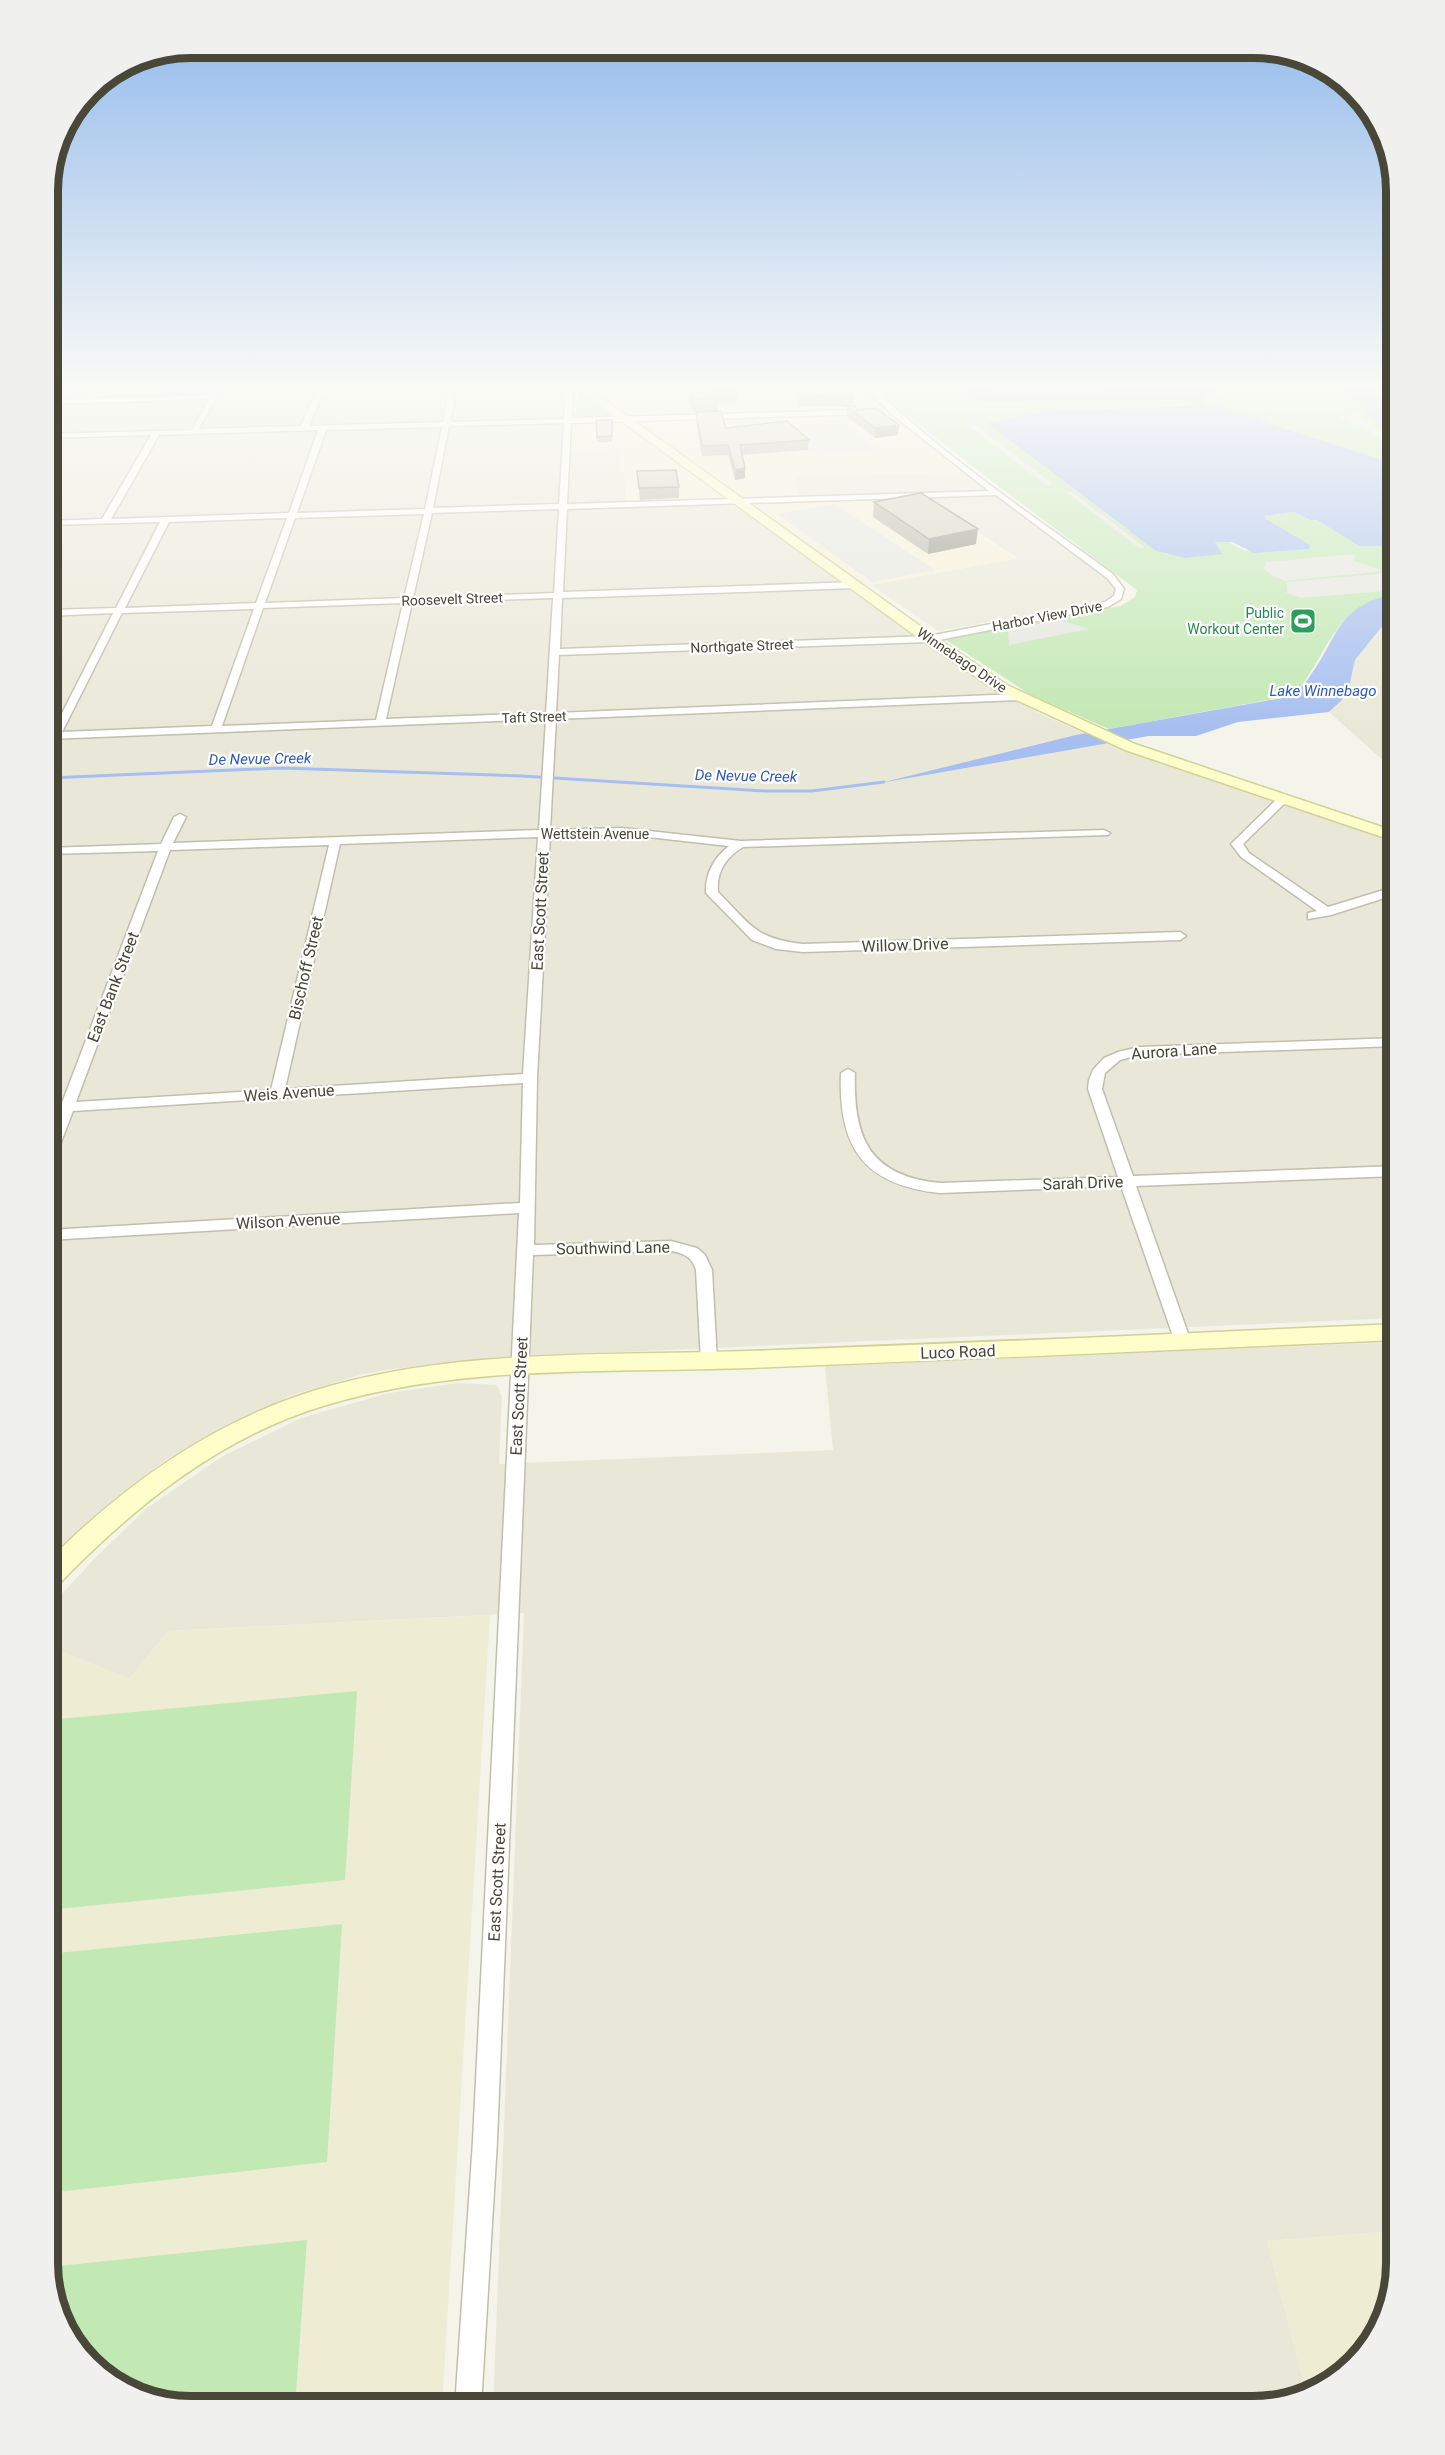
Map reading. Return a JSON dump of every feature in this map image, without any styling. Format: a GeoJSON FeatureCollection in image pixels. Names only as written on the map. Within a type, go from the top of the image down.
{"type":"FeatureCollection","features":[{"type":"Feature","properties":{"kind":"main road","name":"Winnebago Drive"},"geometry":{"type":"LineString","coordinates":[[738,500],[929,639],[1002,688],[1086,729],[1130,747],[1386,833]]}},
{"type":"Feature","properties":{"kind":"main road","name":"Luco Road"},"geometry":{"type":"LineString","coordinates":[[58,1567],[99,1526],[146,1487],[209,1445],[263,1419],[318,1398],[373,1383],[422,1375],[520,1367],[1386,1333]]}},
{"type":"Feature","properties":{"kind":"street"},"geometry":{"type":"LineString","coordinates":[[94,521],[106,500]]}},
{"type":"Feature","properties":{"kind":"street"},"geometry":{"type":"LineString","coordinates":[[105,521],[117,500]]}},
{"type":"Feature","properties":{"kind":"street"},"geometry":{"type":"LineString","coordinates":[[216,729],[298,500]]}},
{"type":"Feature","properties":{"kind":"street"},"geometry":{"type":"LineString","coordinates":[[380,723],[430,500]]}},
{"type":"Feature","properties":{"kind":"street","name":"East Scott Street"},"geometry":{"type":"LineString","coordinates":[[469,2396],[486,2129],[526,1250],[530,1078],[563,500]]}},
{"type":"Feature","properties":{"kind":"street"},"geometry":{"type":"LineString","coordinates":[[59,523],[810,500]]}},
{"type":"Feature","properties":{"kind":"street","name":"Harbor View Drive"},"geometry":{"type":"LineString","coordinates":[[929,639],[1108,604],[1119,596],[1120,589],[1110,576],[1007,500]]}},
{"type":"Feature","properties":{"kind":"street"},"geometry":{"type":"LineString","coordinates":[[59,723],[166,519]]}},
{"type":"Feature","properties":{"kind":"street","name":"Roosevelt Street"},"geometry":{"type":"LineString","coordinates":[[59,613],[856,585]]}},
{"type":"Feature","properties":{"kind":"street","name":"Northgate Street"},"geometry":{"type":"LineString","coordinates":[[555,652],[929,639]]}},
{"type":"Feature","properties":{"kind":"street","name":"Taft Street"},"geometry":{"type":"LineString","coordinates":[[59,736],[1020,697]]}},
{"type":"Feature","properties":{"kind":"street"},"geometry":{"type":"LineString","coordinates":[[1282,800],[1237,844],[1245,855],[1327,912]]}},
{"type":"Feature","properties":{"kind":"street","name":"East Bank Street"},"geometry":{"type":"LineString","coordinates":[[59,1130],[165,847],[180,817]]}},
{"type":"Feature","properties":{"kind":"street","name":"Wettstein Avenue"},"geometry":{"type":"LineString","coordinates":[[59,851],[544,833],[638,832],[741,844],[1104,833]]}},
{"type":"Feature","properties":{"kind":"street","name":"Bischoff Street"},"geometry":{"type":"LineString","coordinates":[[277,1094],[336,842]]}},
{"type":"Feature","properties":{"kind":"street","name":"Willow Drive"},"geometry":{"type":"LineString","coordinates":[[741,844],[728,850],[722,857],[712,882],[712,893],[750,933],[776,945],[797,948],[1180,936]]}},
{"type":"Feature","properties":{"kind":"street"},"geometry":{"type":"LineString","coordinates":[[1312,916],[1386,893]]}},
{"type":"Feature","properties":{"kind":"street","name":"Aurora Lane"},"geometry":{"type":"LineString","coordinates":[[1183,1342],[1095,1089],[1097,1072],[1116,1057],[1146,1051],[1386,1042]]}},
{"type":"Feature","properties":{"kind":"street","name":"Sarah Drive"},"geometry":{"type":"LineString","coordinates":[[848,1073],[848,1102],[856,1137],[870,1163],[896,1181],[917,1187],[1386,1171]]}},
{"type":"Feature","properties":{"kind":"street","name":"Weis Avenue"},"geometry":{"type":"LineString","coordinates":[[59,1107],[530,1078]]}},
{"type":"Feature","properties":{"kind":"street","name":"Wilson Avenue"},"geometry":{"type":"LineString","coordinates":[[58,1234],[527,1208]]}},
{"type":"Feature","properties":{"kind":"street","name":"Southwind Lane"},"geometry":{"type":"LineString","coordinates":[[526,1250],[671,1246],[692,1251],[700,1259],[704,1270],[709,1361]]}},
{"type":"Feature","properties":{"kind":"shaded area"},"geometry":{"type":"Polygon","coordinates":[[[59,500],[626,500],[627,507],[721,505],[739,507],[959,666],[1036,712],[1129,753],[1386,838],[1386,1318],[507,1357],[392,1369],[360,1375],[289,1396],[166,1460],[119,1496],[58,1555],[59,500]]]}},
{"type":"Feature","properties":{"kind":"shaded area"},"geometry":{"type":"Polygon","coordinates":[[[626,500],[922,500],[1017,559],[858,587],[741,502],[626,505],[626,500]]]}},
{"type":"Feature","properties":{"kind":"shaded area"},"geometry":{"type":"Polygon","coordinates":[[[925,500],[1001,500],[1115,585],[1119,592],[1101,602],[938,631],[871,585],[1018,558],[925,500]]]}},
{"type":"Feature","properties":{"kind":"shaded area"},"geometry":{"type":"Polygon","coordinates":[[[1076,500],[1082,500],[1145,547],[1139,548],[1076,500]]]}},
{"type":"Feature","properties":{"kind":"shaded area"},"geometry":{"type":"Polygon","coordinates":[[[835,504],[935,570],[872,582],[778,514],[835,504]]]}},
{"type":"Feature","properties":{"kind":"shaded area"},"geometry":{"type":"Polygon","coordinates":[[[1355,554],[1354,561],[1384,571],[1285,581],[1264,569],[1266,562],[1355,554]]]}},
{"type":"Feature","properties":{"kind":"shaded area"},"geometry":{"type":"Polygon","coordinates":[[[1386,573],[1386,591],[1301,598],[1287,593],[1287,582],[1386,573]]]}},
{"type":"Feature","properties":{"kind":"shaded area"},"geometry":{"type":"Polygon","coordinates":[[[1061,620],[1089,629],[1009,645],[1008,630],[1061,620]]]}},
{"type":"Feature","properties":{"kind":"shaded area"},"geometry":{"type":"Polygon","coordinates":[[[1386,624],[1386,763],[1329,712],[1337,706],[1349,687],[1355,660],[1386,624]]]}},
{"type":"Feature","properties":{"kind":"shaded area"},"geometry":{"type":"Polygon","coordinates":[[[1386,1342],[1386,2232],[1267,2241],[1305,2386],[1280,2394],[1262,2396],[493,2396],[524,1613],[168,1631],[129,1679],[58,1650],[58,1598],[97,1556],[147,1508],[223,1456],[301,1418],[389,1393],[458,1383],[497,1385],[502,1396],[499,1464],[833,1450],[825,1366],[1386,1342]]]}},
{"type":"Feature","properties":{"kind":"shaded area"},"geometry":{"type":"Polygon","coordinates":[[[490,1615],[443,2396],[183,2396],[165,2394],[133,2383],[104,2364],[81,2337],[72,2322],[63,2298],[58,2264],[58,1650],[129,1679],[168,1631],[490,1615]]]}},
{"type":"Feature","properties":{"kind":"shaded area"},"geometry":{"type":"Polygon","coordinates":[[[1386,2232],[1385,2281],[1382,2298],[1369,2330],[1348,2358],[1320,2379],[1305,2386],[1267,2241],[1386,2232]]]}},
{"type":"Feature","properties":{"kind":"green space"},"geometry":{"type":"Polygon","coordinates":[[[1017,500],[1088,500],[1125,528],[1167,555],[1225,540],[1245,551],[1310,545],[1266,520],[1265,516],[1294,512],[1310,520],[1317,520],[1359,546],[1386,546],[1386,596],[1359,608],[1346,619],[1295,695],[1109,729],[1031,695],[946,640],[1120,606],[1135,597],[1137,590],[1017,500]]]}},
{"type":"Feature","properties":{"kind":"green space"},"geometry":{"type":"Polygon","coordinates":[[[357,1691],[345,1880],[58,1909],[58,1719],[357,1691]]]}},
{"type":"Feature","properties":{"kind":"green space"},"geometry":{"type":"Polygon","coordinates":[[[342,1924],[327,2162],[58,2192],[58,1953],[342,1924]]]}},
{"type":"Feature","properties":{"kind":"green space"},"geometry":{"type":"Polygon","coordinates":[[[307,2240],[296,2396],[183,2396],[165,2394],[133,2383],[104,2364],[81,2337],[72,2322],[63,2298],[58,2266],[307,2240]]]}},
{"type":"Feature","properties":{"kind":"water"},"geometry":{"type":"Polygon","coordinates":[[[1088,500],[1386,500],[1386,546],[1359,546],[1317,520],[1310,520],[1294,512],[1265,516],[1266,519],[1310,545],[1309,549],[1254,553],[1232,542],[1215,542],[1222,554],[1185,558],[1156,551],[1088,500]]]}},
{"type":"Feature","properties":{"kind":"water","name":"Lake Winnebago"},"geometry":{"type":"Polygon","coordinates":[[[1386,596],[1386,624],[1355,660],[1349,687],[1341,701],[1329,712],[1238,722],[1196,736],[1149,736],[880,783],[1076,735],[1291,696],[1308,679],[1341,625],[1361,606],[1386,596]]]}},
{"type":"Feature","properties":{"kind":"building"},"geometry":{"type":"Polygon","coordinates":[[[887,500],[931,500],[978,529],[929,539],[874,502],[887,500]]]}},
{"type":"Feature","properties":{"kind":"waterway","name":"De Nevue Creek"},"geometry":{"type":"LineString","coordinates":[[59,778],[281,768],[522,776],[765,791],[812,791],[884,782]]}},
{"type":"Feature","properties":{"kind":"place","name":"Public Workout Center"},"geometry":{"type":"Point","coordinates":[1303,621]}}]}
